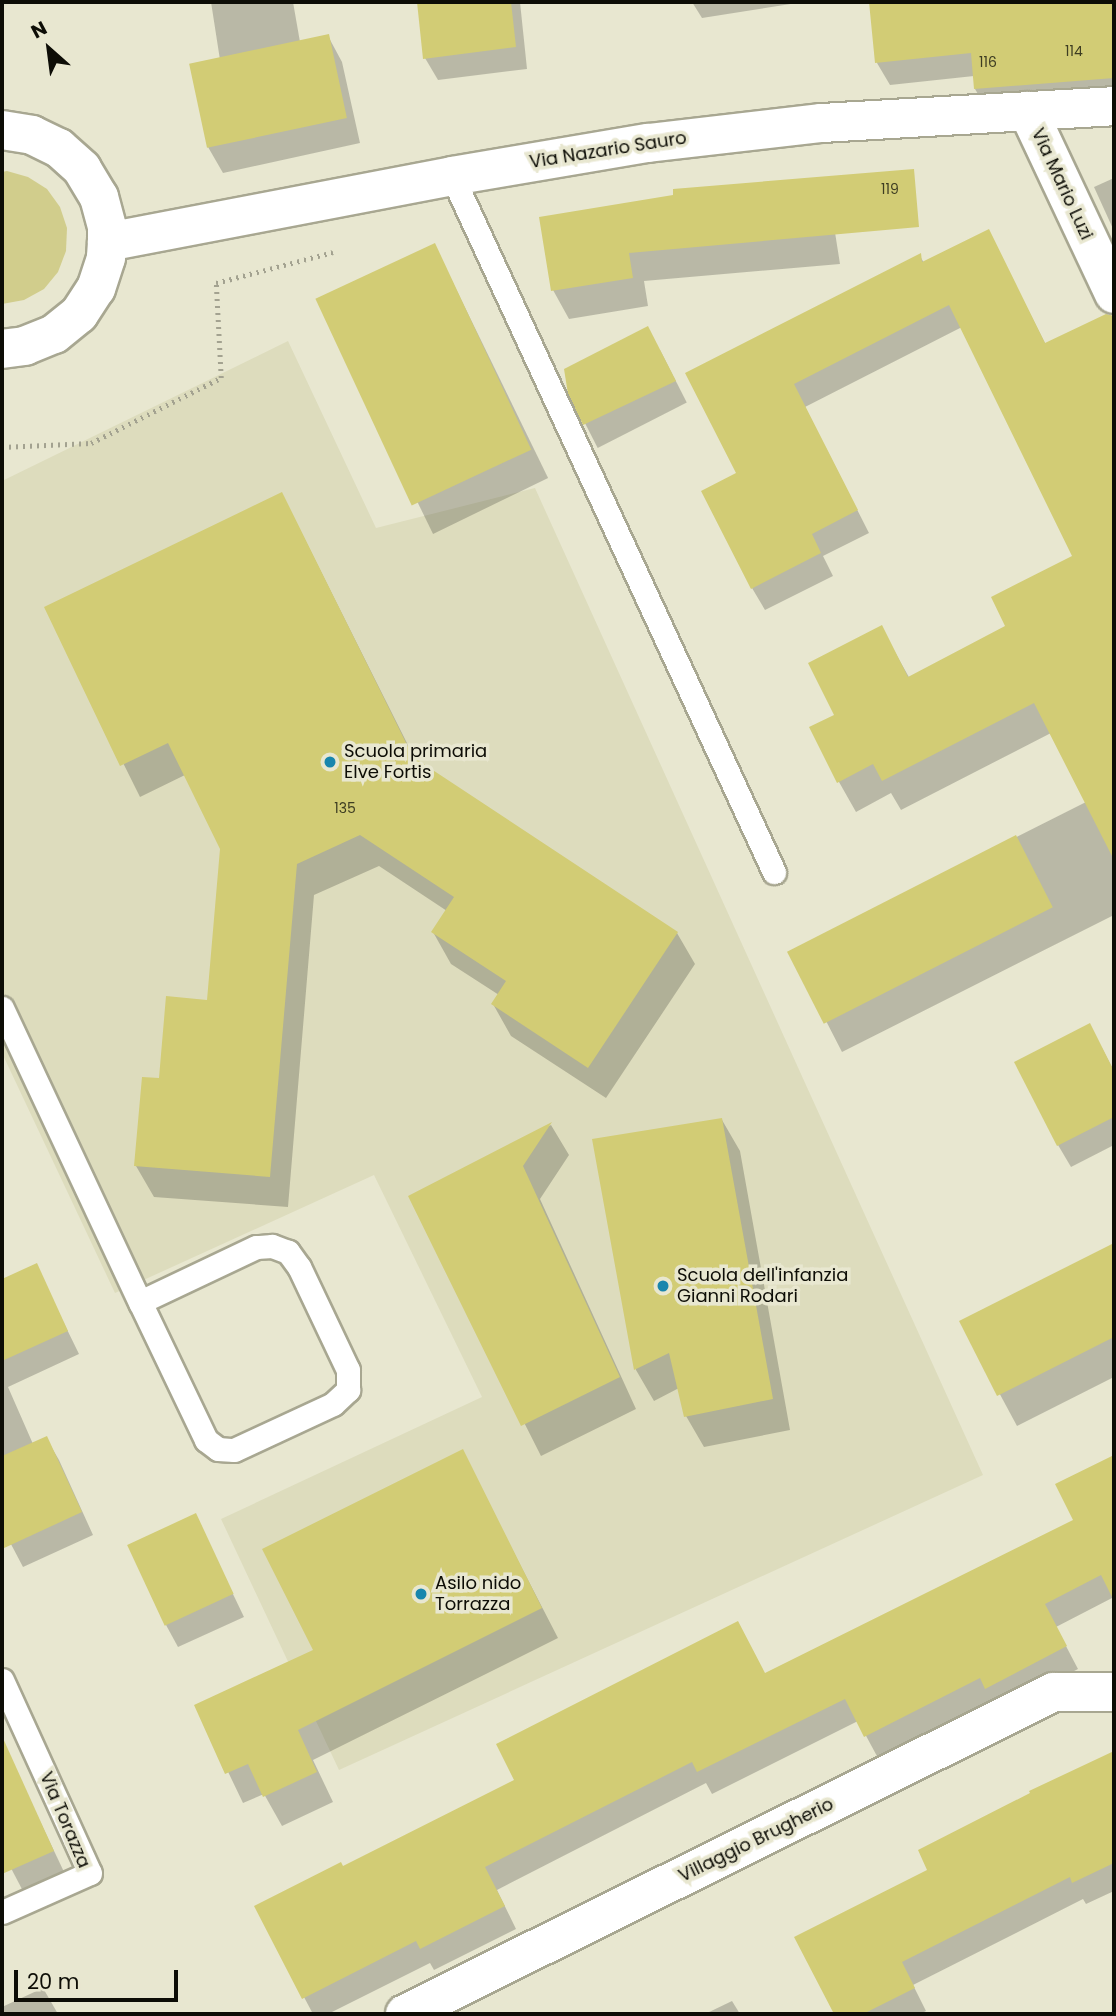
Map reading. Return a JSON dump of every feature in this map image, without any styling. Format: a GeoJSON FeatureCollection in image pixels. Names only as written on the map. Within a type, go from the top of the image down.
{"type":"FeatureCollection","features":[{"type":"Feature","properties":{"kind":"street","name":"Via Nazario Sauro"},"geometry":{"type":"LineString","coordinates":[[107,242],[452,176],[736,131],[1114,106]]}},
{"type":"Feature","properties":{"kind":"street","name":"Via Mario Luzi"},"geometry":{"type":"LineString","coordinates":[[1028,111],[1114,295]]}},
{"type":"Feature","properties":{"kind":"street"},"geometry":{"type":"LineString","coordinates":[[2,130],[32,135],[59,148],[82,169],[99,197],[107,242],[106,258],[96,288],[79,314],[54,334],[25,346],[2,349]]}},
{"type":"Feature","properties":{"kind":"street","name":"Villaggio Brugherio"},"geometry":{"type":"LineString","coordinates":[[405,2014],[1054,1692],[1114,1692]]}},
{"type":"Feature","properties":{"kind":"lane"},"geometry":{"type":"LineString","coordinates":[[452,176],[774,872]]}},
{"type":"Feature","properties":{"kind":"lane"},"geometry":{"type":"LineString","coordinates":[[2,1007],[140,1302],[206,1440],[218,1449],[234,1450],[333,1404],[348,1390],[348,1370],[299,1267],[288,1252],[272,1247],[256,1247],[140,1302]]}},
{"type":"Feature","properties":{"kind":"lane","name":"Via Torazza"},"geometry":{"type":"LineString","coordinates":[[2,1679],[90,1873],[2,1912]]}},
{"type":"Feature","properties":{"kind":"shaded area"},"geometry":{"type":"Polygon","coordinates":[[[2,172],[28,177],[47,189],[60,207],[67,228],[66,251],[58,272],[44,289],[24,300],[2,304],[2,172]]]}},
{"type":"Feature","properties":{"kind":"shaded area","name":"Scuola primaria Elve Fortis"},"geometry":{"type":"Polygon","coordinates":[[[288,341],[376,528],[535,488],[983,1475],[339,1770],[221,1519],[482,1397],[374,1175],[115,1293],[2,1053],[2,481],[288,341]]]}},
{"type":"Feature","properties":{"kind":"building"},"geometry":{"type":"Polygon","coordinates":[[[417,2],[511,2],[516,47],[423,59],[417,2]]]}},
{"type":"Feature","properties":{"kind":"building"},"geometry":{"type":"Polygon","coordinates":[[[869,2],[1114,2],[1114,78],[974,89],[971,53],[875,63],[869,2]]]}},
{"type":"Feature","properties":{"kind":"building"},"geometry":{"type":"Polygon","coordinates":[[[329,34],[347,118],[207,148],[189,64],[329,34]]]}},
{"type":"Feature","properties":{"kind":"building"},"geometry":{"type":"Polygon","coordinates":[[[914,169],[919,227],[629,253],[633,278],[551,291],[539,217],[673,195],[673,189],[914,169]]]}},
{"type":"Feature","properties":{"kind":"building"},"geometry":{"type":"Polygon","coordinates":[[[989,229],[1045,343],[1106,314],[1114,316],[1114,860],[1034,703],[882,781],[873,764],[837,783],[809,727],[834,715],[808,663],[882,625],[908,677],[1005,626],[991,597],[1072,556],[949,305],[794,384],[858,510],[812,534],[821,553],[751,589],[701,491],[736,473],[685,373],[921,253],[922,262],[989,229]]]}},
{"type":"Feature","properties":{"kind":"building"},"geometry":{"type":"Polygon","coordinates":[[[435,243],[531,450],[412,505],[315,299],[435,243]]]}},
{"type":"Feature","properties":{"kind":"building"},"geometry":{"type":"Polygon","coordinates":[[[648,326],[676,381],[583,425],[568,394],[564,369],[648,326]]]}},
{"type":"Feature","properties":{"kind":"building"},"geometry":{"type":"Polygon","coordinates":[[[282,492],[413,757],[678,932],[588,1068],[491,1004],[506,981],[431,932],[454,897],[360,835],[297,864],[270,1177],[134,1166],[142,1077],[159,1078],[166,996],[207,1000],[220,849],[168,743],[120,766],[44,607],[282,492]]]}},
{"type":"Feature","properties":{"kind":"building"},"geometry":{"type":"Polygon","coordinates":[[[1016,835],[1053,907],[824,1024],[787,952],[1016,835]]]}},
{"type":"Feature","properties":{"kind":"building"},"geometry":{"type":"Polygon","coordinates":[[[1090,1023],[1114,1071],[1114,1117],[1057,1146],[1014,1062],[1090,1023]]]}},
{"type":"Feature","properties":{"kind":"building"},"geometry":{"type":"Polygon","coordinates":[[[722,1118],[773,1399],[684,1417],[669,1353],[634,1370],[592,1139],[722,1118]]]}},
{"type":"Feature","properties":{"kind":"building"},"geometry":{"type":"Polygon","coordinates":[[[552,1122],[523,1166],[620,1377],[521,1426],[408,1196],[552,1122]]]}},
{"type":"Feature","properties":{"kind":"building"},"geometry":{"type":"Polygon","coordinates":[[[1114,1243],[1114,1337],[997,1396],[959,1321],[1114,1243]]]}},
{"type":"Feature","properties":{"kind":"building"},"geometry":{"type":"Polygon","coordinates":[[[37,1263],[68,1331],[2,1361],[2,1279],[37,1263]]]}},
{"type":"Feature","properties":{"kind":"building"},"geometry":{"type":"Polygon","coordinates":[[[47,1436],[82,1512],[2,1549],[2,1456],[47,1436]]]}},
{"type":"Feature","properties":{"kind":"building"},"geometry":{"type":"Polygon","coordinates":[[[463,1449],[542,1608],[298,1730],[317,1772],[263,1797],[248,1764],[225,1774],[194,1705],[313,1650],[262,1549],[463,1449]]]}},
{"type":"Feature","properties":{"kind":"building"},"geometry":{"type":"Polygon","coordinates":[[[1114,1455],[1114,1601],[1101,1575],[1045,1604],[1067,1646],[985,1689],[980,1678],[864,1737],[845,1699],[697,1772],[692,1762],[485,1867],[505,1906],[420,1949],[416,1941],[302,1999],[254,1906],[341,1862],[343,1866],[514,1780],[496,1744],[738,1621],[765,1673],[1073,1520],[1055,1484],[1114,1455]]]}},
{"type":"Feature","properties":{"kind":"building"},"geometry":{"type":"Polygon","coordinates":[[[196,1513],[234,1594],[165,1626],[127,1545],[196,1513]]]}},
{"type":"Feature","properties":{"kind":"building"},"geometry":{"type":"Polygon","coordinates":[[[2,1736],[54,1851],[2,1874],[2,1736]]]}},
{"type":"Feature","properties":{"kind":"building"},"geometry":{"type":"Polygon","coordinates":[[[1114,1751],[1114,1863],[1072,1883],[1070,1877],[902,1962],[915,1988],[863,2014],[834,2014],[794,1937],[927,1870],[918,1850],[1030,1793],[1029,1791],[1114,1751]]]}},
{"type":"Feature","properties":{"kind":"place","name":"Scuola primaria Elve Fortis"},"geometry":{"type":"Point","coordinates":[330,762]}},
{"type":"Feature","properties":{"kind":"place","name":"Scuola dell'infanzia Gianni Rodari"},"geometry":{"type":"Point","coordinates":[663,1286]}},
{"type":"Feature","properties":{"kind":"place","name":"Asilo nido Torrazza"},"geometry":{"type":"Point","coordinates":[421,1594]}}]}
